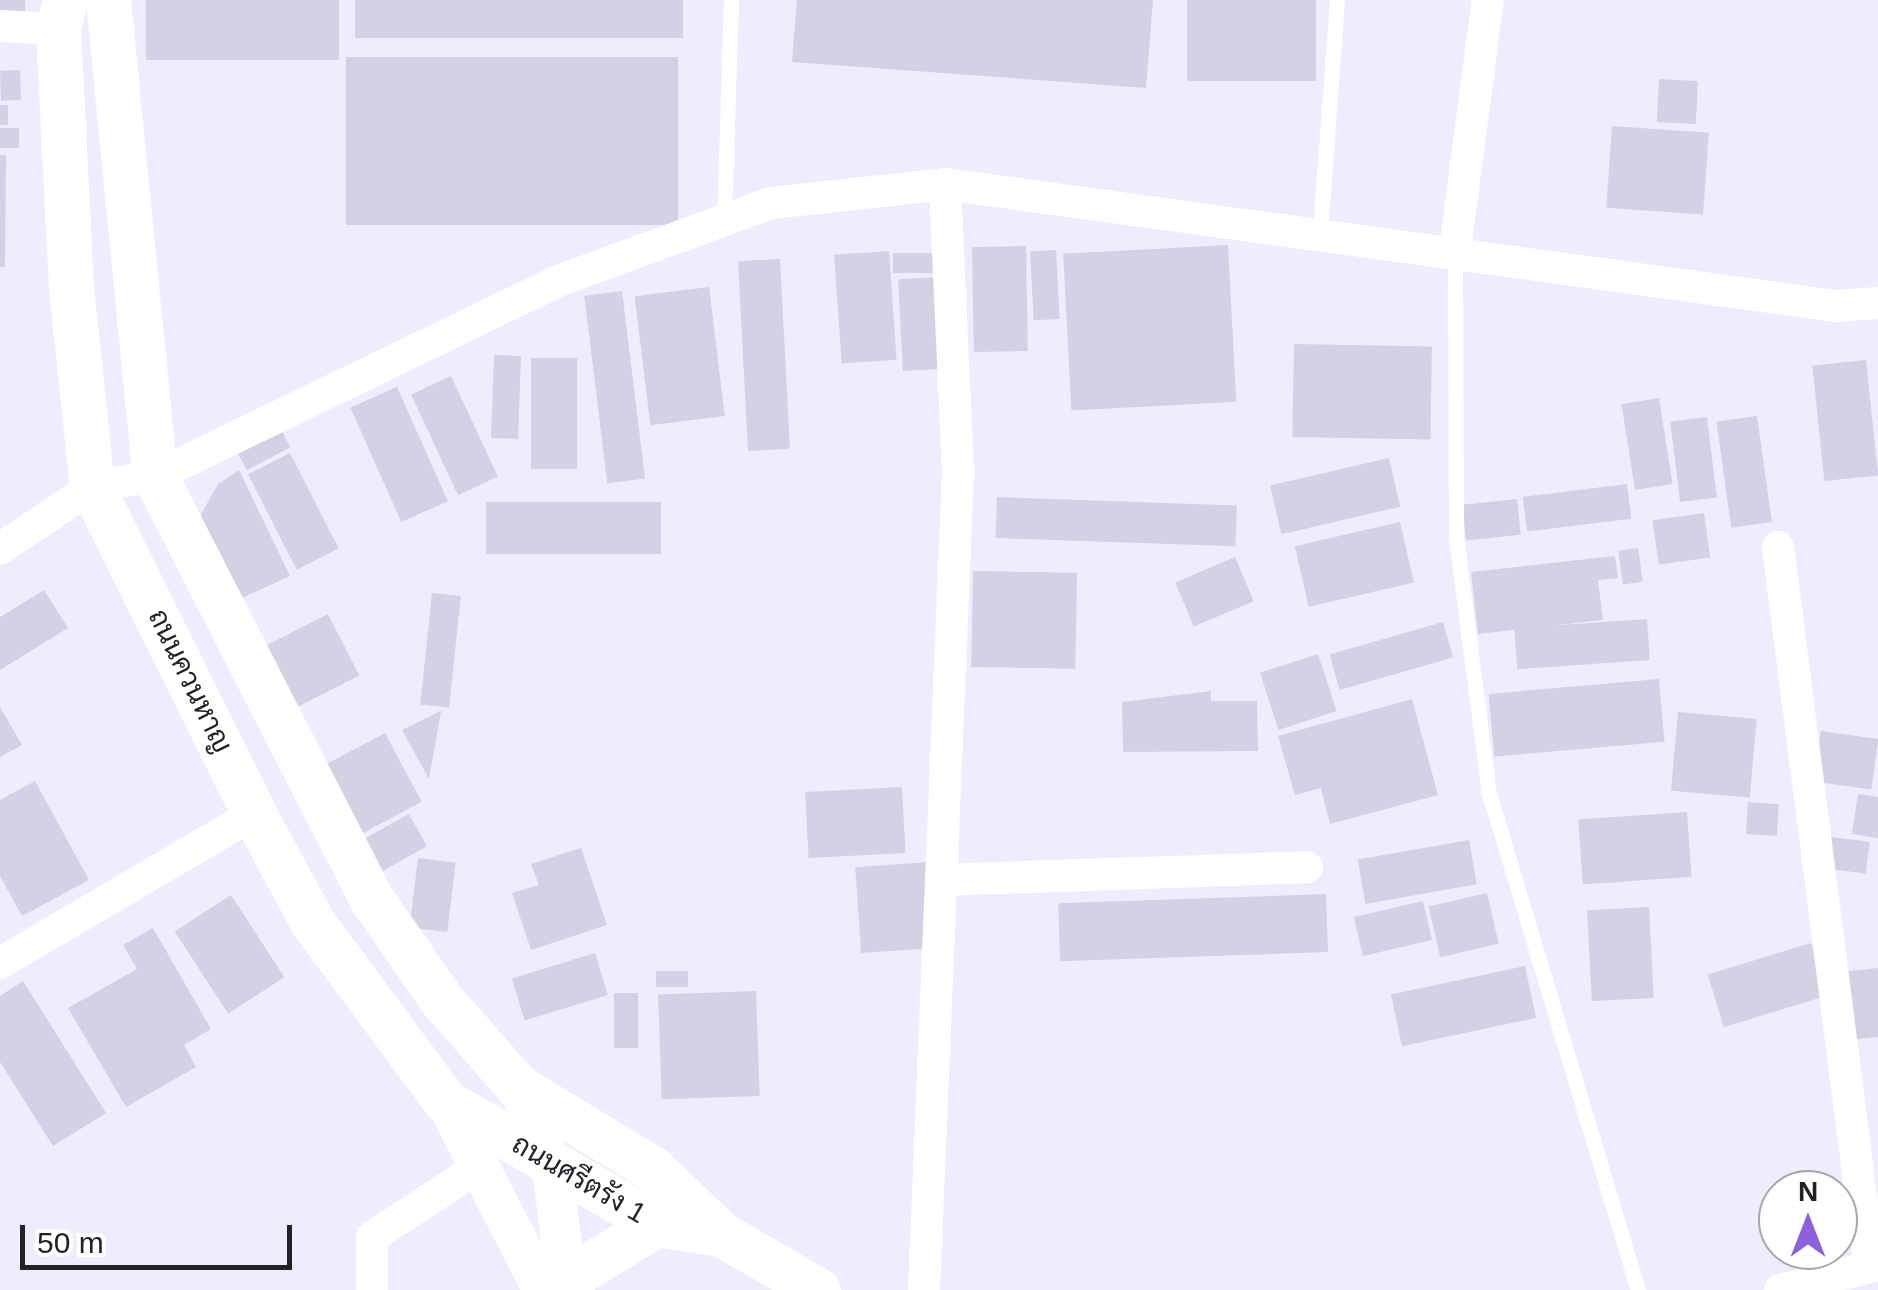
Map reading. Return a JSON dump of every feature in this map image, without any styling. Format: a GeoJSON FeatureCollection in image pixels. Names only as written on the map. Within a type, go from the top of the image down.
{"type":"FeatureCollection","features":[{"type":"Feature","properties":{"kind":"main road"},"geometry":{"type":"LineString","coordinates":[[108,0],[155,476],[372,898],[441,1000],[518,1087]]}},
{"type":"Feature","properties":{"kind":"main road","name":"ถนนควนหาญ"},"geometry":{"type":"LineString","coordinates":[[62,14],[92,487],[254,814],[313,923],[446,1102]]}},
{"type":"Feature","properties":{"kind":"main road","name":"ถนนศรีตรัง 1"},"geometry":{"type":"LineString","coordinates":[[518,1087],[652,1168],[721,1234],[818,1290]]}},
{"type":"Feature","properties":{"kind":"main road","name":"ถนนศรีตรัง 1"},"geometry":{"type":"LineString","coordinates":[[446,1102],[657,1224],[721,1234]]}},
{"type":"Feature","properties":{"kind":"main road"},"geometry":{"type":"LineString","coordinates":[[561,1285],[657,1224]]}},
{"type":"Feature","properties":{"kind":"street"},"geometry":{"type":"LineString","coordinates":[[1455,249],[1488,0]]}},
{"type":"Feature","properties":{"kind":"street"},"geometry":{"type":"LineString","coordinates":[[0,26],[62,14]]}},
{"type":"Feature","properties":{"kind":"street"},"geometry":{"type":"LineString","coordinates":[[924,1290],[958,472],[945,184]]}},
{"type":"Feature","properties":{"kind":"street"},"geometry":{"type":"LineString","coordinates":[[0,549],[92,487],[155,476],[558,280],[771,204],[945,184],[1455,249],[1836,306],[1878,303]]}},
{"type":"Feature","properties":{"kind":"street"},"geometry":{"type":"LineString","coordinates":[[1778,547],[1874,1266],[1780,1290]]}},
{"type":"Feature","properties":{"kind":"street"},"geometry":{"type":"LineString","coordinates":[[0,963],[254,814]]}},
{"type":"Feature","properties":{"kind":"street"},"geometry":{"type":"LineString","coordinates":[[941,880],[1307,868]]}},
{"type":"Feature","properties":{"kind":"street"},"geometry":{"type":"LineString","coordinates":[[518,1087],[551,1163],[561,1285]]}},
{"type":"Feature","properties":{"kind":"street","name":"ถนนควนหาญ"},"geometry":{"type":"LineString","coordinates":[[446,1102],[477,1168],[561,1285]]}},
{"type":"Feature","properties":{"kind":"street"},"geometry":{"type":"LineString","coordinates":[[372,1290],[372,1238],[477,1168]]}},
{"type":"Feature","properties":{"kind":"lane"},"geometry":{"type":"LineString","coordinates":[[724,221],[731,0]]}},
{"type":"Feature","properties":{"kind":"lane"},"geometry":{"type":"LineString","coordinates":[[1320,231],[1337,0]]}},
{"type":"Feature","properties":{"kind":"lane"},"geometry":{"type":"LineString","coordinates":[[1455,249],[1456,537],[1488,793],[1638,1290]]}},
{"type":"Feature","properties":{"kind":"building"},"geometry":{"type":"Polygon","coordinates":[[[0,0],[25,0],[25,17],[0,17],[0,0]]]}},
{"type":"Feature","properties":{"kind":"building"},"geometry":{"type":"Polygon","coordinates":[[[146,0],[339,0],[339,60],[146,60],[146,0]]]}},
{"type":"Feature","properties":{"kind":"building"},"geometry":{"type":"Polygon","coordinates":[[[355,0],[683,0],[683,38],[355,38],[355,0]]]}},
{"type":"Feature","properties":{"kind":"building"},"geometry":{"type":"Polygon","coordinates":[[[797,0],[1153,0],[1146,88],[792,62],[797,0]]]}},
{"type":"Feature","properties":{"kind":"building"},"geometry":{"type":"Polygon","coordinates":[[[1187,0],[1316,0],[1316,81],[1187,81],[1187,0]]]}},
{"type":"Feature","properties":{"kind":"building"},"geometry":{"type":"Polygon","coordinates":[[[346,57],[678,57],[678,225],[346,225],[346,57]]]}},
{"type":"Feature","properties":{"kind":"building"},"geometry":{"type":"Polygon","coordinates":[[[20,70],[21,100],[1,101],[0,71],[20,70]]]}},
{"type":"Feature","properties":{"kind":"building"},"geometry":{"type":"Polygon","coordinates":[[[1659,79],[1698,81],[1696,124],[1657,122],[1659,79]]]}},
{"type":"Feature","properties":{"kind":"building"},"geometry":{"type":"Polygon","coordinates":[[[0,105],[8,105],[8,125],[0,125],[0,105]]]}},
{"type":"Feature","properties":{"kind":"building"},"geometry":{"type":"Polygon","coordinates":[[[1612,126],[1709,133],[1703,215],[1606,208],[1612,126]]]}},
{"type":"Feature","properties":{"kind":"building"},"geometry":{"type":"Polygon","coordinates":[[[0,128],[19,128],[19,148],[0,148],[0,128]]]}},
{"type":"Feature","properties":{"kind":"building"},"geometry":{"type":"Polygon","coordinates":[[[0,155],[6,155],[5,267],[0,267],[0,155]]]}},
{"type":"Feature","properties":{"kind":"building"},"geometry":{"type":"Polygon","coordinates":[[[1228,245],[1236,402],[1071,410],[1063,254],[1228,245]]]}},
{"type":"Feature","properties":{"kind":"building"},"geometry":{"type":"Polygon","coordinates":[[[1026,246],[1028,351],[974,352],[972,247],[1026,246]]]}},
{"type":"Feature","properties":{"kind":"building"},"geometry":{"type":"Polygon","coordinates":[[[1056,250],[1060,319],[1034,320],[1030,251],[1056,250]]]}},
{"type":"Feature","properties":{"kind":"building"},"geometry":{"type":"Polygon","coordinates":[[[889,251],[897,360],[842,364],[834,255],[889,251]]]}},
{"type":"Feature","properties":{"kind":"building"},"geometry":{"type":"Polygon","coordinates":[[[893,253],[935,253],[935,273],[893,273],[893,253]]]}},
{"type":"Feature","properties":{"kind":"building"},"geometry":{"type":"Polygon","coordinates":[[[780,259],[790,449],[748,451],[738,261],[780,259]]]}},
{"type":"Feature","properties":{"kind":"building"},"geometry":{"type":"Polygon","coordinates":[[[941,277],[946,369],[903,371],[898,279],[941,277]]]}},
{"type":"Feature","properties":{"kind":"building"},"geometry":{"type":"Polygon","coordinates":[[[709,287],[725,416],[650,425],[635,296],[709,287]]]}},
{"type":"Feature","properties":{"kind":"building"},"geometry":{"type":"Polygon","coordinates":[[[622,291],[645,479],[607,483],[584,296],[622,291]]]}},
{"type":"Feature","properties":{"kind":"building"},"geometry":{"type":"Polygon","coordinates":[[[1294,344],[1432,346],[1430,439],[1292,437],[1294,344]]]}},
{"type":"Feature","properties":{"kind":"building"},"geometry":{"type":"Polygon","coordinates":[[[494,355],[521,356],[518,439],[491,438],[494,355]]]}},
{"type":"Feature","properties":{"kind":"building"},"geometry":{"type":"Polygon","coordinates":[[[531,358],[577,358],[577,469],[531,469],[531,358]]]}},
{"type":"Feature","properties":{"kind":"building"},"geometry":{"type":"Polygon","coordinates":[[[1866,360],[1878,475],[1824,481],[1812,366],[1866,360]]]}},
{"type":"Feature","properties":{"kind":"building"},"geometry":{"type":"Polygon","coordinates":[[[451,376],[498,477],[458,495],[411,395],[451,376]]]}},
{"type":"Feature","properties":{"kind":"building"},"geometry":{"type":"Polygon","coordinates":[[[397,387],[448,501],[401,522],[350,408],[397,387]]]}},
{"type":"Feature","properties":{"kind":"building"},"geometry":{"type":"Polygon","coordinates":[[[1659,398],[1673,484],[1635,490],[1621,404],[1659,398]]]}},
{"type":"Feature","properties":{"kind":"building"},"geometry":{"type":"Polygon","coordinates":[[[1757,416],[1772,522],[1731,528],[1716,422],[1757,416]]]}},
{"type":"Feature","properties":{"kind":"building"},"geometry":{"type":"Polygon","coordinates":[[[1707,417],[1717,497],[1680,502],[1670,422],[1707,417]]]}},
{"type":"Feature","properties":{"kind":"building"},"geometry":{"type":"Polygon","coordinates":[[[279,426],[290,447],[247,470],[236,449],[279,426]]]}},
{"type":"Feature","properties":{"kind":"building"},"geometry":{"type":"Polygon","coordinates":[[[290,453],[339,548],[297,570],[248,474],[290,453]]]}},
{"type":"Feature","properties":{"kind":"building"},"geometry":{"type":"Polygon","coordinates":[[[1389,458],[1400,507],[1281,534],[1270,485],[1389,458]]]}},
{"type":"Feature","properties":{"kind":"building"},"geometry":{"type":"Polygon","coordinates":[[[239,470],[290,576],[229,604],[200,516],[218,484],[239,470]]]}},
{"type":"Feature","properties":{"kind":"building"},"geometry":{"type":"Polygon","coordinates":[[[1627,484],[1631,519],[1527,532],[1523,497],[1627,484]]]}},
{"type":"Feature","properties":{"kind":"building"},"geometry":{"type":"Polygon","coordinates":[[[997,497],[1237,505],[1235,546],[996,538],[997,497]]]}},
{"type":"Feature","properties":{"kind":"building"},"geometry":{"type":"Polygon","coordinates":[[[1517,499],[1521,535],[1466,541],[1462,505],[1517,499]]]}},
{"type":"Feature","properties":{"kind":"building"},"geometry":{"type":"Polygon","coordinates":[[[486,502],[661,502],[661,554],[486,554],[486,502]]]}},
{"type":"Feature","properties":{"kind":"building"},"geometry":{"type":"Polygon","coordinates":[[[1704,513],[1710,558],[1659,565],[1653,520],[1704,513]]]}},
{"type":"Feature","properties":{"kind":"building"},"geometry":{"type":"Polygon","coordinates":[[[1400,522],[1414,582],[1309,607],[1295,546],[1400,522]]]}},
{"type":"Feature","properties":{"kind":"building"},"geometry":{"type":"Polygon","coordinates":[[[1638,548],[1643,582],[1623,584],[1618,551],[1638,548]]]}},
{"type":"Feature","properties":{"kind":"building"},"geometry":{"type":"Polygon","coordinates":[[[1615,556],[1618,578],[1598,580],[1603,620],[1478,634],[1471,572],[1615,556]]]}},
{"type":"Feature","properties":{"kind":"building"},"geometry":{"type":"Polygon","coordinates":[[[1235,557],[1254,601],[1194,627],[1175,582],[1235,557]]]}},
{"type":"Feature","properties":{"kind":"building"},"geometry":{"type":"Polygon","coordinates":[[[973,571],[1077,573],[1075,669],[971,667],[973,571]]]}},
{"type":"Feature","properties":{"kind":"building"},"geometry":{"type":"Polygon","coordinates":[[[44,590],[68,628],[0,670],[0,617],[44,590]]]}},
{"type":"Feature","properties":{"kind":"building"},"geometry":{"type":"Polygon","coordinates":[[[432,593],[461,596],[449,707],[420,704],[432,593]]]}},
{"type":"Feature","properties":{"kind":"building"},"geometry":{"type":"Polygon","coordinates":[[[328,614],[359,675],[286,713],[255,651],[328,614]]]}},
{"type":"Feature","properties":{"kind":"building"},"geometry":{"type":"Polygon","coordinates":[[[1647,619],[1650,660],[1517,669],[1514,628],[1647,619]]]}},
{"type":"Feature","properties":{"kind":"building"},"geometry":{"type":"Polygon","coordinates":[[[1443,622],[1453,658],[1340,690],[1330,655],[1443,622]]]}},
{"type":"Feature","properties":{"kind":"building"},"geometry":{"type":"Polygon","coordinates":[[[1318,654],[1337,711],[1279,730],[1260,673],[1318,654]]]}},
{"type":"Feature","properties":{"kind":"building"},"geometry":{"type":"Polygon","coordinates":[[[1659,679],[1664,742],[1494,757],[1489,694],[1659,679]]]}},
{"type":"Feature","properties":{"kind":"building"},"geometry":{"type":"Polygon","coordinates":[[[1211,691],[1211,701],[1257,701],[1258,751],[1123,752],[1122,702],[1211,691]]]}},
{"type":"Feature","properties":{"kind":"building"},"geometry":{"type":"Polygon","coordinates":[[[1412,699],[1438,795],[1330,824],[1321,788],[1295,795],[1278,736],[1412,699]]]}},
{"type":"Feature","properties":{"kind":"building"},"geometry":{"type":"Polygon","coordinates":[[[0,707],[22,745],[0,757],[0,707]]]}},
{"type":"Feature","properties":{"kind":"building"},"geometry":{"type":"Polygon","coordinates":[[[441,711],[429,779],[402,730],[441,711]]]}},
{"type":"Feature","properties":{"kind":"building"},"geometry":{"type":"Polygon","coordinates":[[[1678,712],[1757,719],[1750,798],[1671,791],[1678,712]]]}},
{"type":"Feature","properties":{"kind":"building"},"geometry":{"type":"Polygon","coordinates":[[[1821,731],[1878,739],[1871,790],[1814,782],[1821,731]]]}},
{"type":"Feature","properties":{"kind":"building"},"geometry":{"type":"Polygon","coordinates":[[[385,733],[422,802],[351,839],[314,771],[385,733]]]}},
{"type":"Feature","properties":{"kind":"building"},"geometry":{"type":"Polygon","coordinates":[[[35,781],[89,880],[22,916],[0,876],[0,800],[35,781]]]}},
{"type":"Feature","properties":{"kind":"building"},"geometry":{"type":"Polygon","coordinates":[[[902,787],[905,853],[809,858],[805,792],[902,787]]]}},
{"type":"Feature","properties":{"kind":"building"},"geometry":{"type":"Polygon","coordinates":[[[1858,794],[1878,797],[1878,838],[1852,834],[1858,794]]]}},
{"type":"Feature","properties":{"kind":"building"},"geometry":{"type":"Polygon","coordinates":[[[1748,802],[1779,804],[1777,836],[1746,834],[1748,802]]]}},
{"type":"Feature","properties":{"kind":"building"},"geometry":{"type":"Polygon","coordinates":[[[1687,812],[1692,877],[1583,884],[1578,820],[1687,812]]]}},
{"type":"Feature","properties":{"kind":"building"},"geometry":{"type":"Polygon","coordinates":[[[409,814],[427,846],[376,874],[358,842],[409,814]]]}},
{"type":"Feature","properties":{"kind":"building"},"geometry":{"type":"Polygon","coordinates":[[[1831,837],[1870,842],[1866,874],[1827,869],[1831,837]]]}},
{"type":"Feature","properties":{"kind":"building"},"geometry":{"type":"Polygon","coordinates":[[[1469,840],[1477,884],[1366,904],[1358,860],[1469,840]]]}},
{"type":"Feature","properties":{"kind":"building"},"geometry":{"type":"Polygon","coordinates":[[[581,848],[607,925],[531,950],[512,893],[539,885],[531,864],[581,848]]]}},
{"type":"Feature","properties":{"kind":"building"},"geometry":{"type":"Polygon","coordinates":[[[418,858],[456,863],[447,932],[409,927],[418,858]]]}},
{"type":"Feature","properties":{"kind":"building"},"geometry":{"type":"Polygon","coordinates":[[[930,862],[936,948],[861,953],[855,867],[930,862]]]}},
{"type":"Feature","properties":{"kind":"building"},"geometry":{"type":"Polygon","coordinates":[[[1487,893],[1499,944],[1440,957],[1429,906],[1487,893]]]}},
{"type":"Feature","properties":{"kind":"building"},"geometry":{"type":"Polygon","coordinates":[[[1326,894],[1328,952],[1060,961],[1058,903],[1326,894]]]}},
{"type":"Feature","properties":{"kind":"building"},"geometry":{"type":"Polygon","coordinates":[[[231,895],[284,977],[228,1014],[175,931],[231,895]]]}},
{"type":"Feature","properties":{"kind":"building"},"geometry":{"type":"Polygon","coordinates":[[[1423,901],[1432,940],[1363,956],[1354,917],[1423,901]]]}},
{"type":"Feature","properties":{"kind":"building"},"geometry":{"type":"Polygon","coordinates":[[[1649,907],[1654,998],[1592,1001],[1587,910],[1649,907]]]}},
{"type":"Feature","properties":{"kind":"building"},"geometry":{"type":"Polygon","coordinates":[[[153,928],[211,1029],[184,1045],[196,1067],[126,1107],[68,1008],[137,969],[123,945],[153,928]]]}},
{"type":"Feature","properties":{"kind":"building"},"geometry":{"type":"Polygon","coordinates":[[[1811,943],[1827,996],[1724,1027],[1708,975],[1811,943]]]}},
{"type":"Feature","properties":{"kind":"building"},"geometry":{"type":"Polygon","coordinates":[[[595,953],[608,995],[525,1021],[512,978],[595,953]]]}},
{"type":"Feature","properties":{"kind":"building"},"geometry":{"type":"Polygon","coordinates":[[[1525,966],[1536,1018],[1402,1046],[1391,994],[1525,966]]]}},
{"type":"Feature","properties":{"kind":"building"},"geometry":{"type":"Polygon","coordinates":[[[1878,968],[1878,1037],[1849,1040],[1841,972],[1878,968]]]}},
{"type":"Feature","properties":{"kind":"building"},"geometry":{"type":"Polygon","coordinates":[[[656,971],[688,971],[688,987],[656,987],[656,971]]]}},
{"type":"Feature","properties":{"kind":"building"},"geometry":{"type":"Polygon","coordinates":[[[23,981],[106,1113],[53,1146],[0,1062],[0,996],[23,981]]]}},
{"type":"Feature","properties":{"kind":"building"},"geometry":{"type":"Polygon","coordinates":[[[756,991],[760,1096],[662,1099],[658,994],[756,991]]]}},
{"type":"Feature","properties":{"kind":"building"},"geometry":{"type":"Polygon","coordinates":[[[614,993],[638,993],[638,1048],[614,1048],[614,993]]]}}]}
